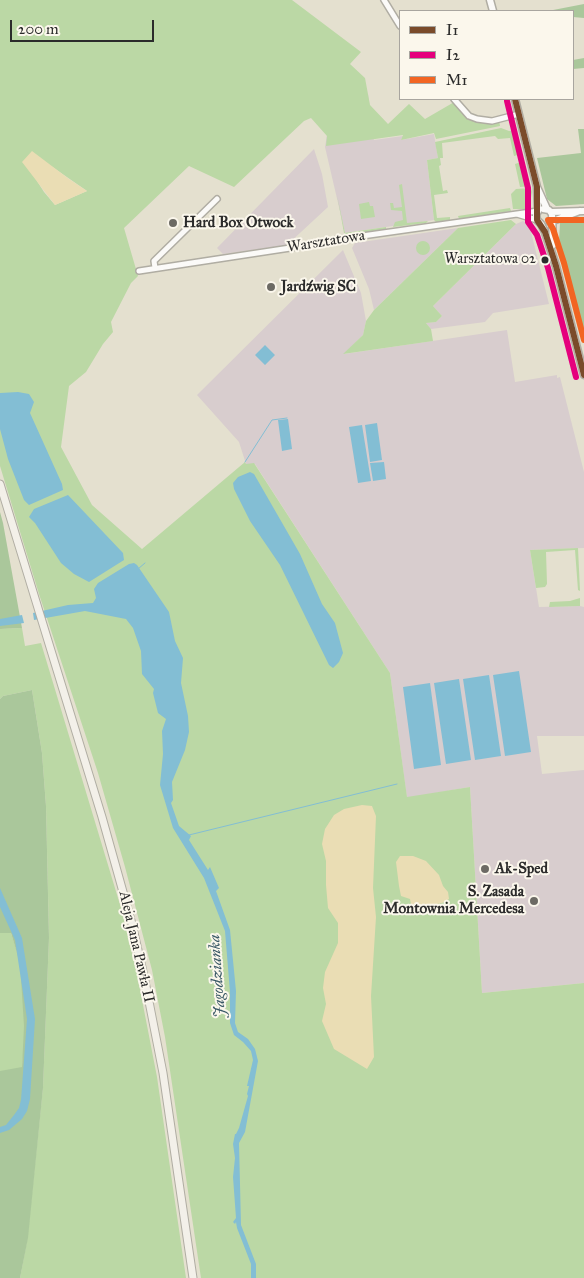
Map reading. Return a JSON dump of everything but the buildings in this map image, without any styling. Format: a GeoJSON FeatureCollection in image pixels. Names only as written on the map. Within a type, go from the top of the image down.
{"type":"FeatureCollection","features":[{"type":"Feature","properties":{"kind":"main road","name":"Aleja Jana Pawła II"},"geometry":{"type":"LineString","coordinates":[[0,484],[117,867],[144,976],[166,1091],[193,1278]]}},
{"type":"Feature","properties":{"kind":"street"},"geometry":{"type":"LineString","coordinates":[[384,0],[399,24]]}},
{"type":"Feature","properties":{"kind":"street"},"geometry":{"type":"LineString","coordinates":[[455,100],[468,116],[477,119],[492,121],[519,114]]}},
{"type":"Feature","properties":{"kind":"street"},"geometry":{"type":"LineString","coordinates":[[515,100],[537,187],[538,211],[536,215],[556,266]]}},
{"type":"Feature","properties":{"kind":"street"},"geometry":{"type":"LineString","coordinates":[[537,187],[552,216],[556,266],[584,375]]}},
{"type":"Feature","properties":{"kind":"street"},"geometry":{"type":"LineString","coordinates":[[155,268],[154,261],[217,199]]}},
{"type":"Feature","properties":{"kind":"street"},"geometry":{"type":"LineString","coordinates":[[538,211],[582,211]]}},
{"type":"Feature","properties":{"kind":"street","name":"Warsztatowa"},"geometry":{"type":"LineString","coordinates":[[138,271],[538,211]]}},
{"type":"Feature","properties":{"kind":"street"},"geometry":{"type":"LineString","coordinates":[[539,222],[546,225],[551,220],[582,211]]}},
{"type":"Feature","properties":{"kind":"street","name":"Warsztatowa"},"geometry":{"type":"LineString","coordinates":[[514,214],[539,222]]}},
{"type":"Feature","properties":{"kind":"shaded area"},"geometry":{"type":"Polygon","coordinates":[[[368,94],[374,140],[403,136],[401,140],[434,134],[438,158],[427,160],[434,220],[345,233],[325,147],[331,109],[368,94]]]}},
{"type":"Feature","properties":{"kind":"shaded area"},"geometry":{"type":"Polygon","coordinates":[[[314,149],[322,174],[328,207],[287,245],[223,254],[217,248],[314,149]]]}},
{"type":"Feature","properties":{"kind":"shaded area"},"geometry":{"type":"Polygon","coordinates":[[[523,221],[529,224],[549,304],[493,313],[485,322],[431,329],[426,323],[436,322],[442,316],[433,306],[516,224],[523,221]]]}},
{"type":"Feature","properties":{"kind":"shaded area"},"geometry":{"type":"Polygon","coordinates":[[[458,228],[374,310],[369,289],[352,248],[355,243],[458,228]]]}},
{"type":"Feature","properties":{"kind":"shaded area"},"geometry":{"type":"Polygon","coordinates":[[[343,250],[361,293],[366,321],[363,335],[344,354],[507,330],[515,382],[557,375],[557,378],[560,377],[584,472],[584,548],[530,550],[539,607],[584,607],[584,736],[537,736],[542,774],[584,770],[584,983],[482,993],[470,787],[407,798],[390,673],[255,464],[246,464],[239,442],[197,395],[343,250]]]}},
{"type":"Feature","properties":{"kind":"green space"},"geometry":{"type":"Polygon","coordinates":[[[0,0],[292,0],[361,52],[350,64],[365,78],[370,105],[388,124],[409,104],[425,119],[456,101],[458,105],[477,119],[499,119],[500,126],[436,139],[434,133],[401,140],[403,135],[326,146],[327,136],[311,118],[304,121],[234,187],[189,166],[124,228],[138,276],[131,283],[111,322],[113,332],[103,344],[86,372],[69,386],[61,447],[92,505],[142,549],[245,462],[246,464],[254,463],[390,673],[407,797],[470,787],[482,993],[584,983],[584,1278],[201,1278],[165,1037],[152,970],[98,773],[39,594],[0,466],[0,0]],[[51,166],[37,181],[55,205],[87,191],[51,166]]]}},
{"type":"Feature","properties":{"kind":"green space"},"geometry":{"type":"Polygon","coordinates":[[[584,4],[584,18],[574,17],[574,10],[553,10],[584,4]]]}},
{"type":"Feature","properties":{"kind":"green space"},"geometry":{"type":"Polygon","coordinates":[[[584,58],[584,68],[574,69],[574,60],[584,58]]]}},
{"type":"Feature","properties":{"kind":"green space"},"geometry":{"type":"Polygon","coordinates":[[[501,128],[509,131],[516,130],[522,154],[514,156],[510,138],[498,139],[495,136],[442,143],[443,158],[440,158],[441,165],[439,166],[443,191],[447,190],[448,193],[434,195],[437,218],[450,217],[450,220],[436,222],[434,220],[427,160],[438,158],[435,142],[501,128]]]}},
{"type":"Feature","properties":{"kind":"green space"},"geometry":{"type":"Polygon","coordinates":[[[578,129],[584,129],[584,204],[556,206],[547,199],[537,158],[581,153],[578,129]]]}},
{"type":"Feature","properties":{"kind":"green space"},"geometry":{"type":"Polygon","coordinates":[[[524,161],[530,186],[520,187],[515,164],[524,161]]]}},
{"type":"Feature","properties":{"kind":"green space"},"geometry":{"type":"Polygon","coordinates":[[[402,184],[407,223],[428,221],[426,223],[393,227],[395,222],[403,220],[402,211],[391,210],[390,203],[393,203],[394,208],[402,207],[399,185],[402,184]]]}},
{"type":"Feature","properties":{"kind":"green space"},"geometry":{"type":"Polygon","coordinates":[[[531,188],[529,209],[513,209],[511,194],[516,189],[531,188]]]}},
{"type":"Feature","properties":{"kind":"green space"},"geometry":{"type":"Polygon","coordinates":[[[337,195],[345,233],[386,227],[386,229],[348,235],[344,233],[337,195]]]}},
{"type":"Feature","properties":{"kind":"green space"},"geometry":{"type":"Polygon","coordinates":[[[369,202],[370,206],[373,206],[375,217],[361,219],[359,204],[369,202]]]}},
{"type":"Feature","properties":{"kind":"green space"},"geometry":{"type":"Polygon","coordinates":[[[510,208],[511,211],[459,219],[458,216],[510,208]]]}},
{"type":"Feature","properties":{"kind":"green space"},"geometry":{"type":"Polygon","coordinates":[[[584,217],[584,343],[559,242],[560,223],[571,218],[584,217]]]}},
{"type":"Feature","properties":{"kind":"green space"},"geometry":{"type":"Polygon","coordinates":[[[511,220],[516,224],[433,306],[442,316],[436,322],[426,323],[431,329],[433,341],[343,354],[363,335],[366,321],[374,310],[458,228],[511,220]]]}},
{"type":"Feature","properties":{"kind":"green space"},"geometry":{"type":"Polygon","coordinates":[[[423,241],[428,243],[430,248],[428,253],[423,255],[418,253],[416,248],[418,243],[423,241]]]}},
{"type":"Feature","properties":{"kind":"green space"},"geometry":{"type":"Polygon","coordinates":[[[0,512],[3,523],[22,628],[0,629],[0,512]]]}},
{"type":"Feature","properties":{"kind":"green space"},"geometry":{"type":"Polygon","coordinates":[[[578,548],[580,591],[578,590],[575,550],[546,552],[547,584],[545,587],[536,588],[530,550],[578,548]]]}},
{"type":"Feature","properties":{"kind":"green space"},"geometry":{"type":"Polygon","coordinates":[[[580,598],[580,606],[549,607],[550,602],[570,601],[580,598]]]}},
{"type":"Feature","properties":{"kind":"green space"},"geometry":{"type":"Polygon","coordinates":[[[22,628],[25,646],[41,643],[121,908],[137,974],[157,1077],[186,1278],[20,1278],[27,1241],[43,1087],[49,937],[46,806],[42,753],[32,690],[3,696],[0,699],[0,629],[22,628]]]}},
{"type":"Feature","properties":{"kind":"green space"},"geometry":{"type":"Polygon","coordinates":[[[32,690],[42,753],[46,806],[49,938],[43,1088],[28,1238],[20,1278],[0,1278],[0,1071],[22,1067],[24,1026],[20,963],[11,933],[0,933],[0,699],[3,696],[32,690]]]}},
{"type":"Feature","properties":{"kind":"green space"},"geometry":{"type":"Polygon","coordinates":[[[0,931],[11,933],[22,968],[26,1024],[22,1067],[0,1115],[0,931]]]}},
{"type":"Feature","properties":{"kind":"sand"},"geometry":{"type":"Polygon","coordinates":[[[32,151],[87,191],[55,205],[22,162],[32,151]]]}},
{"type":"Feature","properties":{"kind":"sand"},"geometry":{"type":"Polygon","coordinates":[[[362,805],[372,806],[376,816],[373,888],[376,917],[371,996],[374,1057],[367,1069],[334,1049],[322,1021],[326,1004],[323,988],[325,972],[338,943],[338,923],[328,908],[326,861],[322,844],[325,829],[334,815],[344,809],[362,805]]]}},
{"type":"Feature","properties":{"kind":"sand"},"geometry":{"type":"Polygon","coordinates":[[[400,856],[413,856],[426,861],[439,875],[443,886],[448,892],[449,899],[442,903],[412,909],[410,899],[401,896],[396,862],[400,856]]]}},
{"type":"Feature","properties":{"kind":"water"},"geometry":{"type":"Polygon","coordinates":[[[265,345],[275,355],[265,365],[255,355],[265,345]]]}},
{"type":"Feature","properties":{"kind":"water"},"geometry":{"type":"Polygon","coordinates":[[[18,392],[29,394],[34,402],[30,413],[63,490],[29,505],[24,500],[8,459],[0,429],[0,393],[18,392]]]}},
{"type":"Feature","properties":{"kind":"water"},"geometry":{"type":"Polygon","coordinates":[[[288,419],[292,449],[282,451],[278,420],[288,419]]]}},
{"type":"Feature","properties":{"kind":"water"},"geometry":{"type":"Polygon","coordinates":[[[377,423],[382,460],[370,462],[365,425],[377,423]]]}},
{"type":"Feature","properties":{"kind":"water"},"geometry":{"type":"Polygon","coordinates":[[[362,425],[371,481],[358,483],[349,427],[362,425]]]}},
{"type":"Feature","properties":{"kind":"water"},"geometry":{"type":"Polygon","coordinates":[[[384,462],[386,479],[373,481],[370,463],[384,462]]]}},
{"type":"Feature","properties":{"kind":"water"},"geometry":{"type":"Polygon","coordinates":[[[250,472],[254,474],[300,554],[322,604],[335,623],[343,653],[339,662],[333,668],[329,665],[280,565],[250,521],[234,489],[233,483],[238,477],[250,472]]]}},
{"type":"Feature","properties":{"kind":"water"},"geometry":{"type":"Polygon","coordinates":[[[68,495],[123,553],[124,560],[89,582],[74,574],[61,563],[29,517],[34,509],[68,495]]]}},
{"type":"Feature","properties":{"kind":"water"},"geometry":{"type":"Polygon","coordinates":[[[134,563],[169,612],[175,641],[183,658],[181,683],[188,716],[189,732],[185,750],[172,782],[173,800],[171,803],[179,826],[191,836],[189,840],[208,870],[210,867],[219,888],[216,891],[230,930],[236,991],[235,1023],[238,1032],[248,1039],[255,1049],[258,1061],[245,1132],[239,1143],[241,1225],[256,1264],[256,1278],[251,1278],[251,1264],[236,1222],[235,1224],[233,1222],[236,1218],[233,1144],[248,1096],[249,1086],[247,1086],[253,1060],[251,1051],[234,1035],[230,1023],[230,992],[225,931],[204,878],[173,828],[160,785],[163,754],[162,731],[166,719],[158,713],[153,693],[154,689],[142,674],[141,651],[133,628],[126,619],[85,611],[34,620],[33,613],[68,605],[93,603],[96,598],[94,589],[98,583],[129,564],[134,563]]]}},
{"type":"Feature","properties":{"kind":"water"},"geometry":{"type":"Polygon","coordinates":[[[22,615],[24,623],[0,626],[0,619],[22,615]]]}},
{"type":"Feature","properties":{"kind":"water"},"geometry":{"type":"Polygon","coordinates":[[[519,671],[531,752],[505,756],[493,675],[519,671]]]}},
{"type":"Feature","properties":{"kind":"water"},"geometry":{"type":"Polygon","coordinates":[[[489,675],[501,756],[475,760],[463,679],[489,675]]]}},
{"type":"Feature","properties":{"kind":"water"},"geometry":{"type":"Polygon","coordinates":[[[459,679],[471,760],[446,764],[434,683],[459,679]]]}},
{"type":"Feature","properties":{"kind":"water"},"geometry":{"type":"Polygon","coordinates":[[[430,683],[441,765],[414,769],[403,687],[430,683]]]}},
{"type":"Feature","properties":{"kind":"water"},"geometry":{"type":"Polygon","coordinates":[[[0,888],[22,938],[35,1019],[30,1099],[27,1111],[22,1119],[9,1130],[0,1133],[0,1127],[6,1125],[14,1115],[19,1108],[21,1100],[27,1019],[15,940],[0,907],[0,888]]]}},
{"type":"Feature","properties":{"kind":"waterway"},"geometry":{"type":"LineString","coordinates":[[245,462],[272,420],[287,418]]}},
{"type":"Feature","properties":{"kind":"waterway"},"geometry":{"type":"LineString","coordinates":[[138,569],[145,563]]}},
{"type":"Feature","properties":{"kind":"waterway"},"geometry":{"type":"LineString","coordinates":[[189,835],[397,784]]}},
{"type":"Feature","properties":{"kind":"transit line","name":"I1"},"geometry":{"type":"LineString","coordinates":[[515,100],[537,187],[537,220],[545,232],[556,266],[584,375]]}},
{"type":"Feature","properties":{"kind":"transit line","name":"I2"},"geometry":{"type":"LineString","coordinates":[[507,101],[528,188],[528,222],[537,235],[548,268],[576,377]]}},
{"type":"Feature","properties":{"kind":"transit line","name":"M1"},"geometry":{"type":"LineString","coordinates":[[584,220],[548,220],[553,229],[564,263],[584,340]]}},
{"type":"Feature","properties":{"kind":"place","name":"Hard Box Otwock"},"geometry":{"type":"Point","coordinates":[173,223]}},
{"type":"Feature","properties":{"kind":"place","name":"Warsztatowa 02"},"geometry":{"type":"Point","coordinates":[545,260]}},
{"type":"Feature","properties":{"kind":"place","name":"Jardźwig SC"},"geometry":{"type":"Point","coordinates":[271,287]}},
{"type":"Feature","properties":{"kind":"place","name":"Ak-Sped"},"geometry":{"type":"Point","coordinates":[485,869]}},
{"type":"Feature","properties":{"kind":"place","name":"S. Zasada Montownia Mercedesa"},"geometry":{"type":"Point","coordinates":[534,901]}},
{"type":"Feature","properties":{"kind":"water label","name":"Jagodzianka"},"geometry":{"type":"Point","coordinates":[218,976]}}]}
